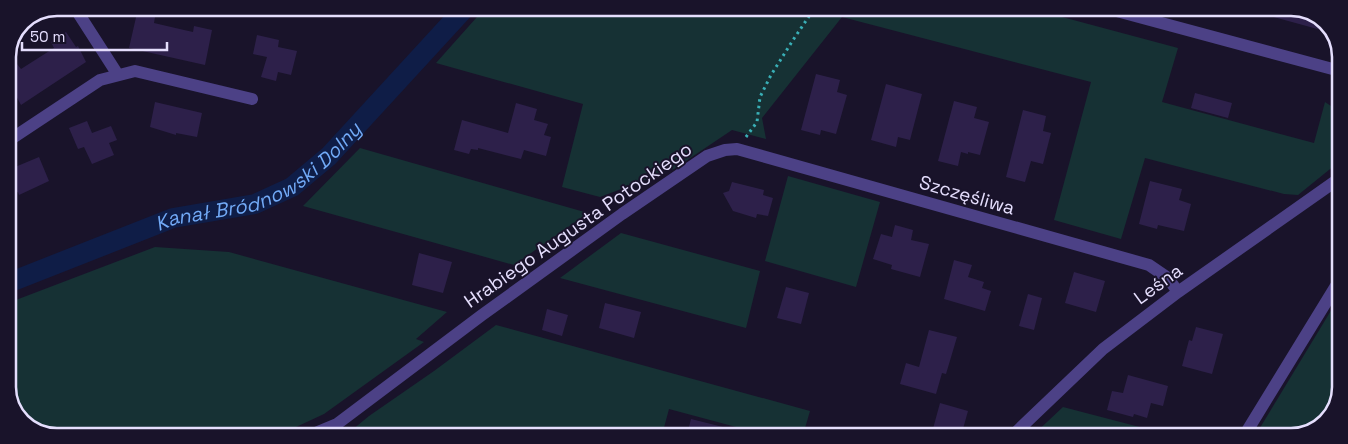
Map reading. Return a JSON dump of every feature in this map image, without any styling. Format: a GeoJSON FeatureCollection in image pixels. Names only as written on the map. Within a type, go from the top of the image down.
{"type":"FeatureCollection","features":[{"type":"Feature","properties":{"kind":"street"},"geometry":{"type":"LineString","coordinates":[[80,16],[118,75]]}},
{"type":"Feature","properties":{"kind":"street"},"geometry":{"type":"LineString","coordinates":[[1135,16],[1332,69]]}},
{"type":"Feature","properties":{"kind":"street"},"geometry":{"type":"LineString","coordinates":[[16,136],[100,80],[135,71],[252,99]]}},
{"type":"Feature","properties":{"kind":"street","name":"Szczęśliwa"},"geometry":{"type":"LineString","coordinates":[[737,149],[1149,265],[1168,278],[1178,292]]}},
{"type":"Feature","properties":{"kind":"street","name":"Hrabiego Augusta Potockiego"},"geometry":{"type":"LineString","coordinates":[[327,428],[337,424],[482,315],[622,214],[707,156],[725,150],[737,149]]}},
{"type":"Feature","properties":{"kind":"street","name":"Leśna"},"geometry":{"type":"LineString","coordinates":[[1020,428],[1103,349],[1178,292],[1332,184]]}},
{"type":"Feature","properties":{"kind":"street"},"geometry":{"type":"LineString","coordinates":[[1249,428],[1332,292]]}},
{"type":"Feature","properties":{"kind":"path"},"geometry":{"type":"LineString","coordinates":[[737,149],[757,122],[760,97],[771,75],[809,16]]}},
{"type":"Feature","properties":{"kind":"green space"},"geometry":{"type":"Polygon","coordinates":[[[478,16],[1058,16],[1178,48],[1162,102],[1314,143],[1325,102],[1332,107],[1332,167],[1298,195],[1284,194],[1145,158],[1121,239],[1054,220],[1091,82],[842,17],[762,118],[766,139],[732,130],[674,169],[600,197],[562,187],[583,104],[436,63],[478,16]]]}},
{"type":"Feature","properties":{"kind":"green space"},"geometry":{"type":"Polygon","coordinates":[[[360,148],[588,213],[514,265],[303,206],[360,148]]]}},
{"type":"Feature","properties":{"kind":"green space"},"geometry":{"type":"Polygon","coordinates":[[[788,176],[880,202],[856,287],[765,261],[788,176]]]}},
{"type":"Feature","properties":{"kind":"green space"},"geometry":{"type":"Polygon","coordinates":[[[621,233],[760,271],[746,328],[560,278],[621,233]]]}},
{"type":"Feature","properties":{"kind":"green space"},"geometry":{"type":"Polygon","coordinates":[[[155,247],[229,252],[447,312],[416,339],[424,342],[324,414],[294,428],[57,428],[47,426],[30,418],[19,402],[16,389],[16,300],[155,247]]]}},
{"type":"Feature","properties":{"kind":"green space"},"geometry":{"type":"Polygon","coordinates":[[[1332,309],[1332,387],[1328,405],[1320,416],[1304,426],[1260,428],[1332,309]]]}},
{"type":"Feature","properties":{"kind":"green space"},"geometry":{"type":"Polygon","coordinates":[[[496,325],[810,411],[805,428],[740,428],[669,409],[664,428],[354,428],[496,325]]]}},
{"type":"Feature","properties":{"kind":"green space"},"geometry":{"type":"Polygon","coordinates":[[[1063,407],[1143,428],[1041,428],[1063,407]]]}},
{"type":"Feature","properties":{"kind":"building"},"geometry":{"type":"Polygon","coordinates":[[[136,16],[155,17],[154,23],[193,32],[194,26],[212,30],[205,65],[129,48],[136,16]]]}},
{"type":"Feature","properties":{"kind":"building"},"geometry":{"type":"Polygon","coordinates":[[[1270,16],[1291,16],[1306,19],[1322,30],[1270,16]]]}},
{"type":"Feature","properties":{"kind":"building"},"geometry":{"type":"Polygon","coordinates":[[[66,32],[76,47],[78,46],[86,62],[21,105],[16,96],[16,65],[21,69],[54,48],[51,42],[66,32]]]}},
{"type":"Feature","properties":{"kind":"building"},"geometry":{"type":"Polygon","coordinates":[[[257,35],[279,40],[278,47],[297,51],[291,75],[278,72],[276,81],[261,77],[267,57],[253,54],[257,35]]]}},
{"type":"Feature","properties":{"kind":"building"},"geometry":{"type":"Polygon","coordinates":[[[816,74],[840,80],[837,92],[847,95],[836,134],[821,130],[820,135],[801,130],[816,74]]]}},
{"type":"Feature","properties":{"kind":"building"},"geometry":{"type":"Polygon","coordinates":[[[886,84],[922,94],[910,140],[898,137],[896,147],[871,140],[886,84]]]}},
{"type":"Feature","properties":{"kind":"building"},"geometry":{"type":"Polygon","coordinates":[[[1195,93],[1232,103],[1228,118],[1191,108],[1195,93]]]}},
{"type":"Feature","properties":{"kind":"building"},"geometry":{"type":"Polygon","coordinates":[[[954,101],[977,107],[974,118],[989,122],[980,155],[961,152],[958,166],[938,161],[954,101]]]}},
{"type":"Feature","properties":{"kind":"building"},"geometry":{"type":"Polygon","coordinates":[[[155,102],[202,113],[197,137],[176,133],[176,135],[150,127],[155,102]]]}},
{"type":"Feature","properties":{"kind":"building"},"geometry":{"type":"Polygon","coordinates":[[[516,103],[537,109],[534,120],[548,124],[544,135],[551,137],[546,156],[524,150],[521,159],[478,148],[478,150],[471,149],[469,154],[454,150],[462,120],[508,133],[516,103]]]}},
{"type":"Feature","properties":{"kind":"building"},"geometry":{"type":"Polygon","coordinates":[[[1023,110],[1046,116],[1043,131],[1051,133],[1043,164],[1031,161],[1025,182],[1006,177],[1023,110]]]}},
{"type":"Feature","properties":{"kind":"building"},"geometry":{"type":"Polygon","coordinates":[[[87,121],[92,133],[111,126],[117,140],[109,143],[114,155],[92,164],[84,147],[78,149],[69,128],[87,121]]]}},
{"type":"Feature","properties":{"kind":"building"},"geometry":{"type":"Polygon","coordinates":[[[39,157],[49,181],[19,195],[18,192],[16,193],[16,167],[39,157]]]}},
{"type":"Feature","properties":{"kind":"building"},"geometry":{"type":"Polygon","coordinates":[[[1150,181],[1182,189],[1179,200],[1191,204],[1184,231],[1158,225],[1157,229],[1139,224],[1150,181]]]}},
{"type":"Feature","properties":{"kind":"building"},"geometry":{"type":"Polygon","coordinates":[[[732,182],[764,190],[763,195],[773,198],[768,216],[757,214],[756,218],[733,211],[723,193],[729,191],[732,182]]]}},
{"type":"Feature","properties":{"kind":"building"},"geometry":{"type":"Polygon","coordinates":[[[895,225],[913,230],[911,240],[929,244],[920,277],[891,269],[892,265],[873,259],[881,234],[892,237],[895,225]]]}},
{"type":"Feature","properties":{"kind":"building"},"geometry":{"type":"Polygon","coordinates":[[[419,253],[452,262],[443,293],[412,285],[419,253]]]}},
{"type":"Feature","properties":{"kind":"building"},"geometry":{"type":"Polygon","coordinates":[[[954,260],[972,265],[968,277],[984,282],[982,288],[991,291],[985,311],[944,299],[954,260]]]}},
{"type":"Feature","properties":{"kind":"building"},"geometry":{"type":"Polygon","coordinates":[[[1074,272],[1105,281],[1096,312],[1065,303],[1074,272]]]}},
{"type":"Feature","properties":{"kind":"building"},"geometry":{"type":"Polygon","coordinates":[[[786,287],[809,293],[801,324],[777,318],[786,287]]]}},
{"type":"Feature","properties":{"kind":"building"},"geometry":{"type":"Polygon","coordinates":[[[1028,294],[1042,298],[1034,330],[1019,326],[1028,294]]]}},
{"type":"Feature","properties":{"kind":"building"},"geometry":{"type":"Polygon","coordinates":[[[605,303],[641,312],[634,338],[599,328],[605,303]]]}},
{"type":"Feature","properties":{"kind":"building"},"geometry":{"type":"Polygon","coordinates":[[[547,309],[568,315],[562,336],[542,330],[547,309]]]}},
{"type":"Feature","properties":{"kind":"building"},"geometry":{"type":"Polygon","coordinates":[[[1196,327],[1223,334],[1212,374],[1182,366],[1189,340],[1192,341],[1196,327]]]}},
{"type":"Feature","properties":{"kind":"building"},"geometry":{"type":"Polygon","coordinates":[[[929,330],[957,337],[946,374],[942,373],[936,394],[900,384],[906,363],[919,367],[929,330]]]}},
{"type":"Feature","properties":{"kind":"building"},"geometry":{"type":"Polygon","coordinates":[[[1128,375],[1168,386],[1163,406],[1151,403],[1147,418],[1134,414],[1133,417],[1107,410],[1112,391],[1123,393],[1128,375]]]}},
{"type":"Feature","properties":{"kind":"building"},"geometry":{"type":"Polygon","coordinates":[[[940,403],[968,411],[963,428],[933,428],[940,403]]]}},
{"type":"Feature","properties":{"kind":"building"},"geometry":{"type":"Polygon","coordinates":[[[691,419],[727,428],[689,428],[691,419]]]}},
{"type":"Feature","properties":{"kind":"waterway","name":"Kanał Bródnowski Dolny"},"geometry":{"type":"LineString","coordinates":[[16,280],[173,218],[255,204],[292,187],[329,156],[458,16]]}}]}
